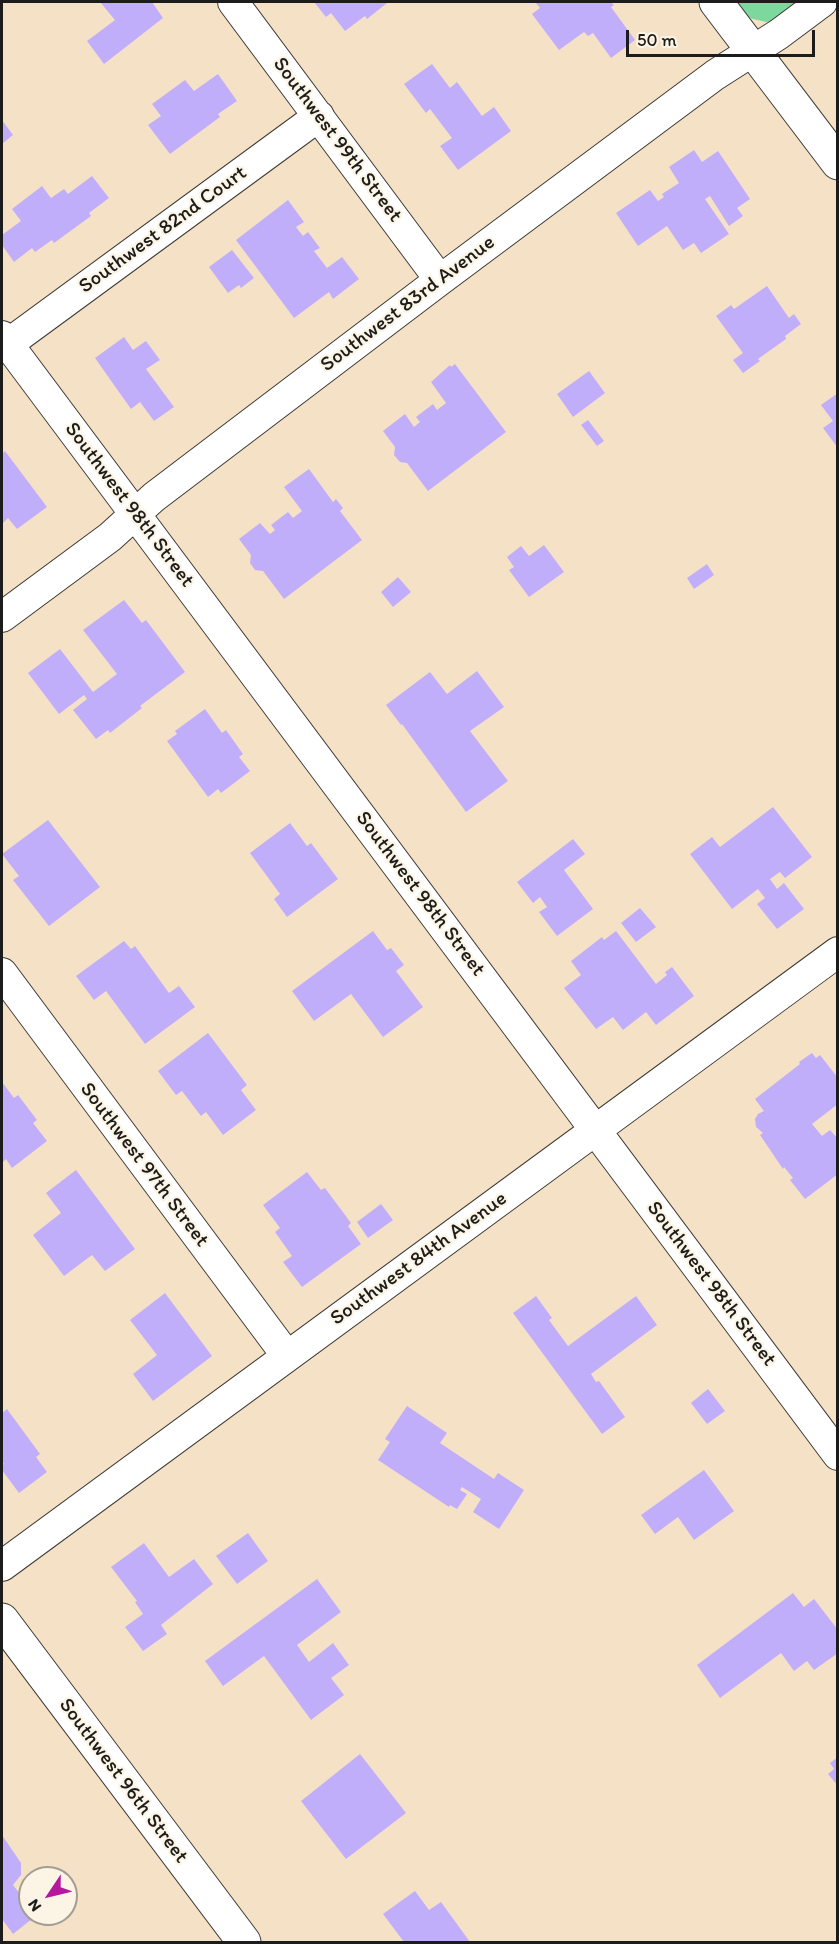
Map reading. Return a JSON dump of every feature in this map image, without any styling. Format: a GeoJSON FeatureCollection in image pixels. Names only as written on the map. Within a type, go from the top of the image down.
{"type":"FeatureCollection","features":[{"type":"Feature","properties":{"kind":"street","name":"Southwest 99th Street"},"geometry":{"type":"LineString","coordinates":[[233,2],[440,280]]}},
{"type":"Feature","properties":{"kind":"street"},"geometry":{"type":"LineString","coordinates":[[716,2],[837,163]]}},
{"type":"Feature","properties":{"kind":"street","name":"Southwest 83rd Avenue"},"geometry":{"type":"LineString","coordinates":[[2,617],[110,537],[164,490],[440,280],[715,75],[822,2]]}},
{"type":"Feature","properties":{"kind":"street","name":"Southwest 82nd Court"},"geometry":{"type":"LineString","coordinates":[[5,340],[319,116]]}},
{"type":"Feature","properties":{"kind":"street","name":"Southwest 98th Street"},"geometry":{"type":"LineString","coordinates":[[5,340],[596,1129],[837,1455]]}},
{"type":"Feature","properties":{"kind":"street","name":"Southwest 84th Avenue"},"geometry":{"type":"LineString","coordinates":[[2,1566],[837,952]]}},
{"type":"Feature","properties":{"kind":"street","name":"Southwest 97th Street"},"geometry":{"type":"LineString","coordinates":[[2,973],[286,1356]]}},
{"type":"Feature","properties":{"kind":"street","name":"Southwest 96th Street"},"geometry":{"type":"LineString","coordinates":[[2,1620],[244,1942]]}},
{"type":"Feature","properties":{"kind":"green space"},"geometry":{"type":"Polygon","coordinates":[[[730,2],[805,2],[778,21],[766,22],[738,13],[730,2]]]}},
{"type":"Feature","properties":{"kind":"building"},"geometry":{"type":"Polygon","coordinates":[[[100,2],[152,2],[163,18],[104,64],[87,41],[115,20],[100,2]]]}},
{"type":"Feature","properties":{"kind":"building"},"geometry":{"type":"Polygon","coordinates":[[[314,2],[387,3],[367,19],[365,16],[345,31],[331,13],[326,17],[314,2]]]}},
{"type":"Feature","properties":{"kind":"building"},"geometry":{"type":"Polygon","coordinates":[[[535,2],[611,2],[614,5],[611,7],[635,40],[611,58],[593,33],[588,36],[584,32],[559,50],[532,14],[540,8],[535,2]]]}},
{"type":"Feature","properties":{"kind":"building"},"geometry":{"type":"Polygon","coordinates":[[[432,64],[450,88],[457,82],[482,116],[494,107],[511,131],[458,170],[440,146],[452,138],[430,109],[426,113],[404,84],[432,64]]]}},
{"type":"Feature","properties":{"kind":"building"},"geometry":{"type":"Polygon","coordinates":[[[218,74],[237,101],[218,114],[220,117],[170,154],[148,125],[161,116],[152,104],[185,80],[194,91],[218,74]]]}},
{"type":"Feature","properties":{"kind":"building"},"geometry":{"type":"Polygon","coordinates":[[[2,120],[13,135],[2,144],[2,120]]]}},
{"type":"Feature","properties":{"kind":"building"},"geometry":{"type":"Polygon","coordinates":[[[694,150],[702,162],[718,151],[750,199],[737,208],[743,216],[729,226],[710,196],[705,199],[729,234],[701,253],[694,243],[683,250],[667,226],[638,246],[616,213],[650,190],[658,201],[664,197],[662,194],[679,183],[669,167],[694,150]]]}},
{"type":"Feature","properties":{"kind":"building"},"geometry":{"type":"Polygon","coordinates":[[[92,176],[109,198],[89,213],[91,216],[54,243],[52,240],[35,252],[32,248],[14,262],[2,245],[2,235],[21,221],[12,209],[42,186],[51,198],[64,189],[68,194],[92,176]]]}},
{"type":"Feature","properties":{"kind":"building"},"geometry":{"type":"Polygon","coordinates":[[[288,200],[304,222],[296,227],[303,236],[308,232],[320,248],[314,251],[327,268],[342,257],[359,279],[333,299],[329,292],[294,318],[236,240],[288,200]]]}},
{"type":"Feature","properties":{"kind":"building"},"geometry":{"type":"Polygon","coordinates":[[[232,250],[254,278],[241,288],[239,285],[228,293],[209,267],[232,250]]]}},
{"type":"Feature","properties":{"kind":"building"},"geometry":{"type":"Polygon","coordinates":[[[767,286],[789,318],[794,314],[801,324],[785,336],[786,339],[758,359],[760,361],[743,373],[733,360],[743,353],[716,316],[731,305],[734,309],[767,286]]]}},
{"type":"Feature","properties":{"kind":"building"},"geometry":{"type":"Polygon","coordinates":[[[124,337],[133,350],[146,341],[160,360],[146,369],[174,407],[154,421],[140,402],[131,409],[95,358],[124,337]]]}},
{"type":"Feature","properties":{"kind":"building"},"geometry":{"type":"Polygon","coordinates":[[[455,364],[506,432],[428,491],[407,463],[400,462],[394,455],[395,447],[383,431],[405,414],[414,427],[420,422],[416,417],[433,404],[437,410],[446,403],[431,382],[450,365],[451,367],[455,364]]]}},
{"type":"Feature","properties":{"kind":"building"},"geometry":{"type":"Polygon","coordinates":[[[589,371],[605,393],[573,417],[557,394],[589,371]]]}},
{"type":"Feature","properties":{"kind":"building"},"geometry":{"type":"Polygon","coordinates":[[[838,393],[838,448],[823,428],[833,421],[821,405],[838,393]]]}},
{"type":"Feature","properties":{"kind":"building"},"geometry":{"type":"Polygon","coordinates":[[[588,420],[604,441],[597,446],[581,425],[588,420]]]}},
{"type":"Feature","properties":{"kind":"building"},"geometry":{"type":"Polygon","coordinates":[[[2,451],[3,453],[5,451],[47,507],[17,529],[8,518],[2,524],[2,451]]]}},
{"type":"Feature","properties":{"kind":"building"},"geometry":{"type":"Polygon","coordinates":[[[309,469],[333,502],[336,499],[343,508],[340,511],[362,540],[284,599],[263,571],[255,570],[250,563],[251,555],[239,539],[260,523],[270,534],[275,530],[271,525],[288,512],[293,518],[302,511],[284,487],[309,469]]]}},
{"type":"Feature","properties":{"kind":"building"},"geometry":{"type":"Polygon","coordinates":[[[544,545],[564,572],[529,597],[509,570],[514,567],[507,557],[521,546],[529,556],[544,545]]]}},
{"type":"Feature","properties":{"kind":"building"},"geometry":{"type":"Polygon","coordinates":[[[707,564],[714,575],[694,589],[687,578],[707,564]]]}},
{"type":"Feature","properties":{"kind":"building"},"geometry":{"type":"Polygon","coordinates":[[[398,577],[411,592],[393,607],[381,592],[398,577]]]}},
{"type":"Feature","properties":{"kind":"building"},"geometry":{"type":"Polygon","coordinates":[[[124,600],[142,623],[146,620],[185,672],[140,706],[142,708],[110,733],[108,730],[96,739],[73,710],[87,699],[84,695],[59,714],[28,673],[60,649],[93,692],[117,674],[83,630],[124,600]]]}},
{"type":"Feature","properties":{"kind":"building"},"geometry":{"type":"Polygon","coordinates":[[[477,671],[504,707],[470,731],[508,781],[466,812],[386,705],[430,672],[447,694],[477,671]]]}},
{"type":"Feature","properties":{"kind":"building"},"geometry":{"type":"Polygon","coordinates":[[[205,709],[222,733],[226,730],[243,754],[239,757],[250,771],[221,793],[218,789],[208,797],[167,741],[177,734],[175,731],[205,709]]]}},
{"type":"Feature","properties":{"kind":"building"},"geometry":{"type":"Polygon","coordinates":[[[773,807],[812,857],[785,878],[780,872],[770,879],[777,889],[784,883],[804,909],[777,929],[757,904],[765,898],[758,889],[732,909],[690,854],[712,837],[720,847],[773,807]]]}},
{"type":"Feature","properties":{"kind":"building"},"geometry":{"type":"Polygon","coordinates":[[[48,820],[100,887],[49,926],[13,880],[19,876],[2,854],[48,820]]]}},
{"type":"Feature","properties":{"kind":"building"},"geometry":{"type":"Polygon","coordinates":[[[290,823],[307,846],[311,843],[338,879],[287,917],[274,899],[280,894],[250,853],[290,823]]]}},
{"type":"Feature","properties":{"kind":"building"},"geometry":{"type":"Polygon","coordinates":[[[573,839],[585,854],[564,870],[593,909],[557,936],[539,912],[547,907],[540,897],[533,903],[517,882],[573,839]]]}},
{"type":"Feature","properties":{"kind":"building"},"geometry":{"type":"Polygon","coordinates":[[[640,908],[656,927],[636,942],[621,923],[640,908]]]}},
{"type":"Feature","properties":{"kind":"building"},"geometry":{"type":"Polygon","coordinates":[[[373,931],[387,950],[391,948],[404,965],[396,971],[423,1007],[383,1037],[351,994],[314,1021],[292,991],[373,931]]]}},
{"type":"Feature","properties":{"kind":"building"},"geometry":{"type":"Polygon","coordinates":[[[616,931],[656,984],[667,975],[665,972],[672,967],[694,996],[656,1025],[646,1012],[623,1030],[613,1017],[596,1029],[564,988],[581,975],[571,961],[602,937],[604,940],[616,931]]]}},
{"type":"Feature","properties":{"kind":"building"},"geometry":{"type":"Polygon","coordinates":[[[124,941],[131,949],[135,946],[169,993],[179,986],[195,1007],[145,1044],[106,991],[94,1000],[76,976],[124,941]]]}},
{"type":"Feature","properties":{"kind":"building"},"geometry":{"type":"Polygon","coordinates":[[[208,1033],[247,1085],[241,1090],[256,1110],[223,1135],[206,1112],[201,1116],[182,1091],[176,1095],[158,1071],[208,1033]]]}},
{"type":"Feature","properties":{"kind":"building"},"geometry":{"type":"Polygon","coordinates":[[[812,1053],[816,1058],[820,1055],[838,1078],[838,1104],[812,1124],[822,1136],[830,1130],[838,1139],[838,1174],[805,1199],[790,1180],[793,1178],[784,1167],[783,1169],[760,1135],[763,1133],[756,1127],[755,1119],[764,1111],[755,1099],[812,1053]]]}},
{"type":"Feature","properties":{"kind":"building"},"geometry":{"type":"Polygon","coordinates":[[[2,1082],[14,1098],[18,1095],[37,1120],[33,1123],[47,1141],[12,1168],[6,1159],[2,1163],[2,1082]]]}},
{"type":"Feature","properties":{"kind":"building"},"geometry":{"type":"Polygon","coordinates":[[[76,1170],[135,1249],[105,1271],[92,1255],[64,1276],[33,1235],[61,1213],[46,1193],[76,1170]]]}},
{"type":"Feature","properties":{"kind":"building"},"geometry":{"type":"Polygon","coordinates":[[[307,1172],[321,1190],[325,1188],[351,1223],[348,1226],[361,1244],[302,1287],[283,1262],[292,1256],[275,1232],[280,1228],[263,1205],[307,1172]]]}},
{"type":"Feature","properties":{"kind":"building"},"geometry":{"type":"Polygon","coordinates":[[[381,1204],[393,1220],[368,1238],[357,1222],[381,1204]]]}},
{"type":"Feature","properties":{"kind":"building"},"geometry":{"type":"Polygon","coordinates":[[[165,1293],[212,1356],[153,1401],[133,1374],[157,1355],[130,1320],[165,1293]]]}},
{"type":"Feature","properties":{"kind":"building"},"geometry":{"type":"Polygon","coordinates":[[[536,1296],[552,1318],[549,1320],[568,1346],[636,1296],[657,1325],[591,1374],[596,1382],[599,1381],[625,1417],[602,1434],[513,1313],[536,1296]]]}},
{"type":"Feature","properties":{"kind":"building"},"geometry":{"type":"Polygon","coordinates":[[[708,1389],[725,1411],[707,1424],[691,1403],[708,1389]]]}},
{"type":"Feature","properties":{"kind":"building"},"geometry":{"type":"Polygon","coordinates":[[[407,1406],[447,1433],[440,1443],[494,1479],[498,1473],[524,1490],[499,1529],[473,1512],[481,1499],[462,1487],[460,1490],[467,1494],[457,1509],[450,1505],[449,1507],[378,1460],[390,1442],[385,1439],[407,1406]]]}},
{"type":"Feature","properties":{"kind":"building"},"geometry":{"type":"Polygon","coordinates":[[[7,1409],[40,1454],[36,1457],[47,1472],[19,1493],[2,1470],[4,1464],[2,1461],[2,1413],[7,1409]]]}},
{"type":"Feature","properties":{"kind":"building"},"geometry":{"type":"Polygon","coordinates":[[[704,1470],[734,1511],[694,1540],[678,1517],[655,1534],[641,1515],[704,1470]]]}},
{"type":"Feature","properties":{"kind":"building"},"geometry":{"type":"Polygon","coordinates":[[[248,1533],[268,1561],[237,1584],[216,1556],[248,1533]]]}},
{"type":"Feature","properties":{"kind":"building"},"geometry":{"type":"Polygon","coordinates":[[[144,1543],[169,1577],[194,1559],[213,1584],[161,1625],[167,1634],[143,1651],[125,1627],[143,1614],[135,1602],[137,1601],[111,1567],[144,1543]]]}},
{"type":"Feature","properties":{"kind":"building"},"geometry":{"type":"Polygon","coordinates":[[[317,1579],[341,1612],[297,1645],[309,1662],[333,1643],[349,1665],[331,1678],[344,1695],[311,1720],[264,1656],[223,1686],[205,1661],[317,1579]]]}},
{"type":"Feature","properties":{"kind":"building"},"geometry":{"type":"Polygon","coordinates":[[[793,1593],[804,1607],[814,1599],[838,1630],[838,1653],[814,1670],[807,1661],[794,1671],[781,1653],[720,1698],[697,1665],[793,1593]]]}},
{"type":"Feature","properties":{"kind":"building"},"geometry":{"type":"Polygon","coordinates":[[[360,1754],[406,1813],[346,1859],[301,1801],[360,1754]]]}},
{"type":"Feature","properties":{"kind":"building"},"geometry":{"type":"Polygon","coordinates":[[[838,1757],[838,1786],[828,1774],[834,1769],[830,1763],[838,1757]]]}},
{"type":"Feature","properties":{"kind":"building"},"geometry":{"type":"Polygon","coordinates":[[[2,1835],[21,1863],[21,1866],[18,1866],[18,1879],[13,1885],[18,1891],[18,1926],[23,1926],[13,1934],[2,1919],[2,1835]]]}},
{"type":"Feature","properties":{"kind":"building"},"geometry":{"type":"Polygon","coordinates":[[[415,1891],[429,1910],[441,1902],[470,1942],[404,1942],[383,1914],[415,1891]]]}}]}
